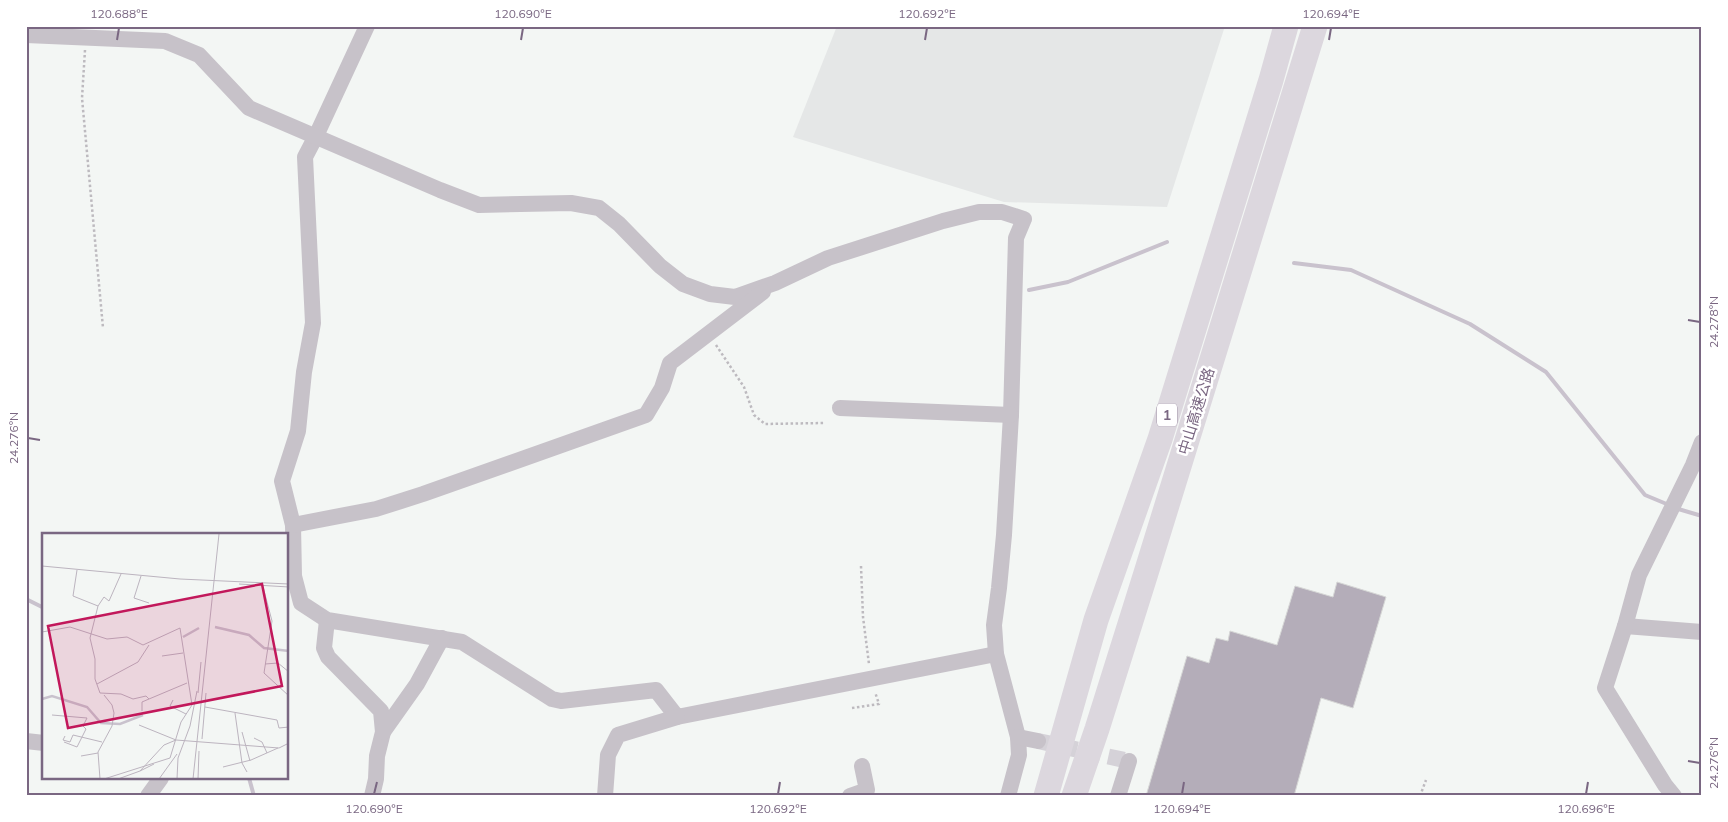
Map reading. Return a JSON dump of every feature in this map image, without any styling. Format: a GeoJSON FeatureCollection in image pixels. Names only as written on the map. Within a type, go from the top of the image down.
{"type":"FeatureCollection","features":[{"type":"Feature","properties":{"kind":"highway","name":"中山高速公路"},"geometry":{"type":"LineString","coordinates":[[1046,796],[1096,620],[1160,439],[1285,29]]}},
{"type":"Feature","properties":{"kind":"highway","name":"中山高速公路"},"geometry":{"type":"LineString","coordinates":[[1074,796],[1140,592],[1313,31]]}},
{"type":"Feature","properties":{"kind":"highway"},"geometry":{"type":"LineString","coordinates":[[1032,796],[1096,620]]}},
{"type":"Feature","properties":{"kind":"street"},"geometry":{"type":"LineString","coordinates":[[367,26],[305,157],[314,323],[304,372],[298,431],[282,481],[293,525],[294,576],[300,603],[327,620],[462,642],[552,699],[561,701],[656,690],[677,717]]}},
{"type":"Feature","properties":{"kind":"street"},"geometry":{"type":"LineString","coordinates":[[26,35],[165,41],[199,55],[249,108],[440,190],[479,205],[571,203],[599,208],[619,224],[660,266],[683,284],[710,294],[735,297],[775,283],[828,258],[943,221],[979,212],[1002,212],[1024,219],[1016,238],[1011,415],[1004,535],[994,625],[996,654],[1018,737],[1019,755],[1008,796]]}},
{"type":"Feature","properties":{"kind":"street"},"geometry":{"type":"LineString","coordinates":[[293,525],[376,509],[646,415],[662,388],[670,363],[775,283]]}},
{"type":"Feature","properties":{"kind":"street"},"geometry":{"type":"LineString","coordinates":[[840,408],[1011,415]]}},
{"type":"Feature","properties":{"kind":"street"},"geometry":{"type":"LineString","coordinates":[[1674,796],[1665,785],[1605,688],[1639,574],[1693,465],[1702,442]]}},
{"type":"Feature","properties":{"kind":"street"},"geometry":{"type":"LineString","coordinates":[[327,620],[324,648],[328,656],[380,711],[383,732]]}},
{"type":"Feature","properties":{"kind":"street"},"geometry":{"type":"LineString","coordinates":[[1625,626],[1702,632]]}},
{"type":"Feature","properties":{"kind":"street"},"geometry":{"type":"LineString","coordinates":[[372,796],[376,779],[377,756],[383,732],[417,684],[442,638]]}},
{"type":"Feature","properties":{"kind":"street"},"geometry":{"type":"LineString","coordinates":[[604,796],[608,755],[618,735],[677,717],[996,654]]}},
{"type":"Feature","properties":{"kind":"street"},"geometry":{"type":"LineString","coordinates":[[1018,737],[1038,741]]}},
{"type":"Feature","properties":{"kind":"street"},"geometry":{"type":"LineString","coordinates":[[26,740],[42,743]]}},
{"type":"Feature","properties":{"kind":"street"},"geometry":{"type":"LineString","coordinates":[[1118,796],[1129,761]]}},
{"type":"Feature","properties":{"kind":"street"},"geometry":{"type":"LineString","coordinates":[[850,796],[867,790],[862,766]]}},
{"type":"Feature","properties":{"kind":"street"},"geometry":{"type":"LineString","coordinates":[[148,796],[160,780]]}},
{"type":"Feature","properties":{"kind":"path"},"geometry":{"type":"LineString","coordinates":[[86,39],[82,98],[104,328]]}},
{"type":"Feature","properties":{"kind":"path"},"geometry":{"type":"LineString","coordinates":[[708,334],[744,387],[754,415],[765,424],[824,423]]}},
{"type":"Feature","properties":{"kind":"path"},"geometry":{"type":"LineString","coordinates":[[852,708],[879,704],[871,680],[863,617],[861,566]]}},
{"type":"Feature","properties":{"kind":"path"},"geometry":{"type":"LineString","coordinates":[[1420,796],[1426,780]]}},
{"type":"Feature","properties":{"kind":"shaded area"},"geometry":{"type":"Polygon","coordinates":[[[837,26],[1225,26],[1167,207],[1004,202],[793,137],[837,26]]]}},
{"type":"Feature","properties":{"kind":"building"},"geometry":{"type":"Polygon","coordinates":[[[1337,582],[1386,597],[1353,708],[1321,698],[1294,796],[1146,796],[1187,656],[1209,663],[1216,638],[1228,641],[1230,631],[1277,645],[1295,586],[1333,597],[1337,582]]]}},
{"type":"Feature","properties":{"kind":"waterway"},"geometry":{"type":"LineString","coordinates":[[1029,290],[1068,282],[1167,242]]}},
{"type":"Feature","properties":{"kind":"waterway"},"geometry":{"type":"LineString","coordinates":[[1294,263],[1351,270],[1470,324],[1546,372],[1645,495],[1669,505]]}},
{"type":"Feature","properties":{"kind":"waterway"},"geometry":{"type":"LineString","coordinates":[[1675,508],[1702,516]]}},
{"type":"Feature","properties":{"kind":"waterway"},"geometry":{"type":"LineString","coordinates":[[26,599],[42,607]]}},
{"type":"Feature","properties":{"kind":"waterway"},"geometry":{"type":"LineString","coordinates":[[250,780],[254,796]]}},
{"type":"Feature","properties":{"kind":"tunnel"},"geometry":{"type":"LineString","coordinates":[[1038,741],[1129,761]]}}]}
